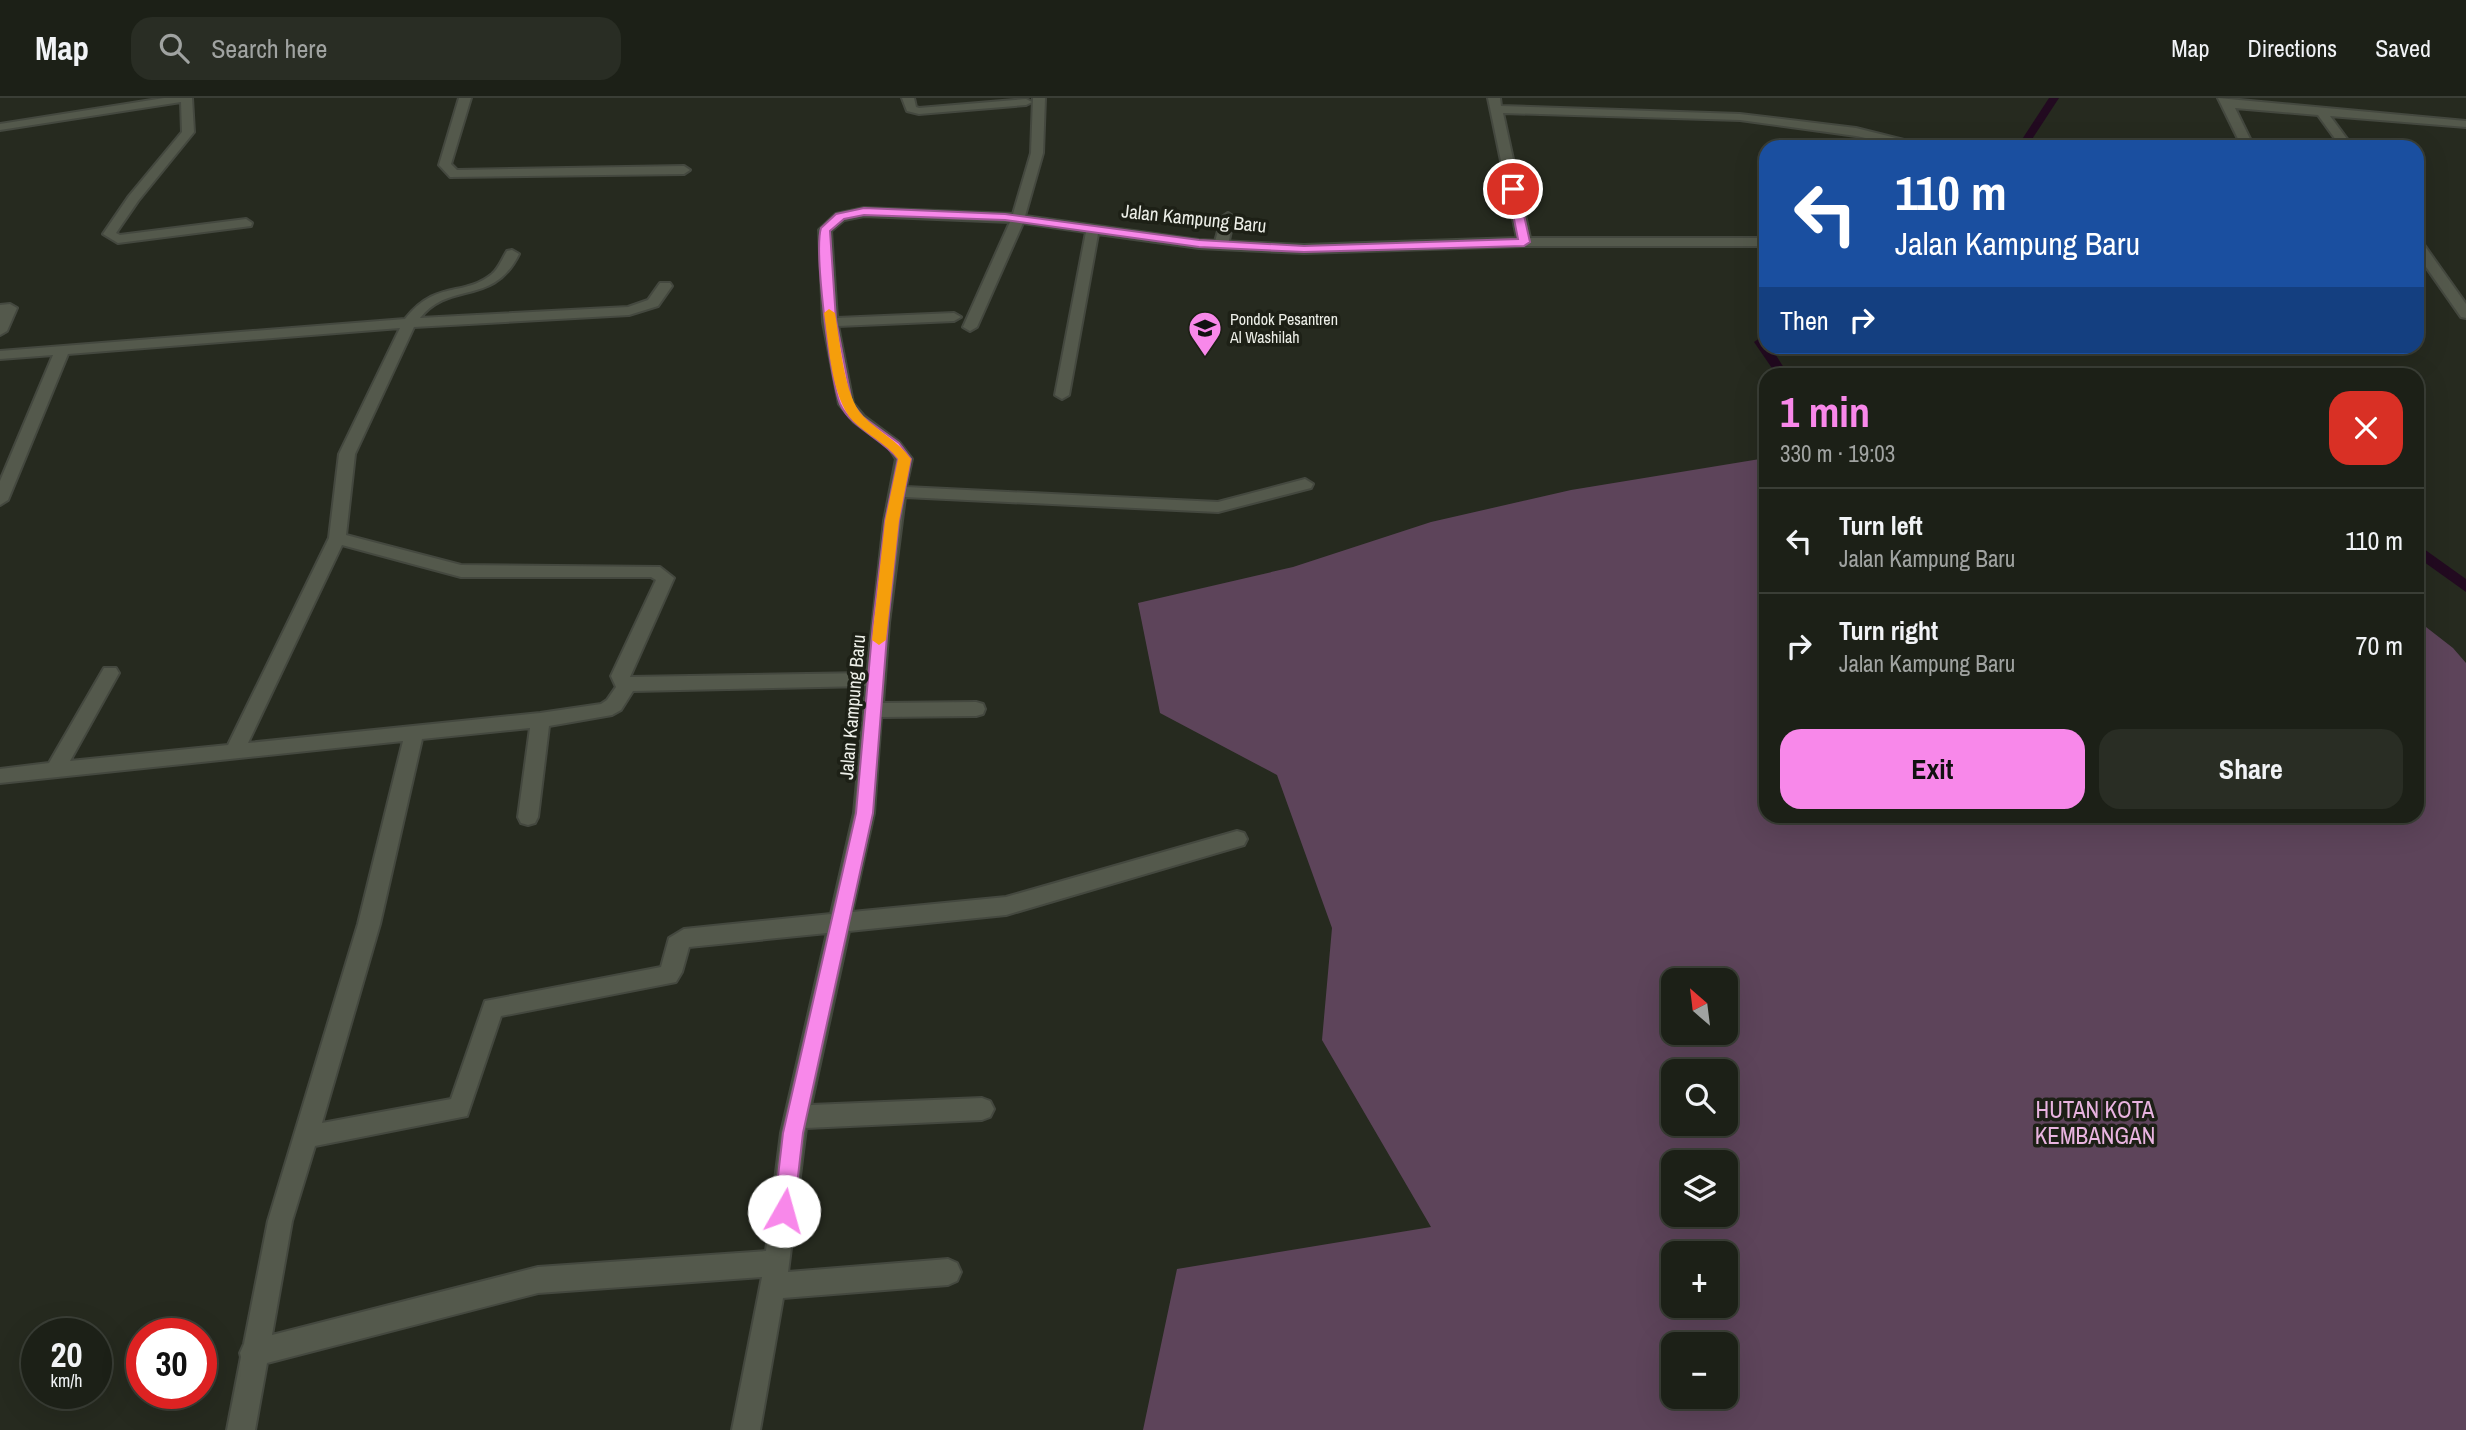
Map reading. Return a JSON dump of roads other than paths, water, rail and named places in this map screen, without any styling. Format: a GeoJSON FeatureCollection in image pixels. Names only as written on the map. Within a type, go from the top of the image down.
{"type":"FeatureCollection","features":[{"type":"Feature","properties":{"kind":"street"},"geometry":{"type":"LineString","coordinates":[[0,127],[186,98],[188,132],[133,199],[109,234],[118,239],[246,223]]}},
{"type":"Feature","properties":{"kind":"street"},"geometry":{"type":"LineString","coordinates":[[465,98],[444,165],[454,174],[684,170]]}},
{"type":"Feature","properties":{"kind":"street"},"geometry":{"type":"LineString","coordinates":[[908,98],[911,109],[919,111],[1033,100],[1037,153],[1018,219],[970,327]]}},
{"type":"Feature","properties":{"kind":"street"},"geometry":{"type":"LineString","coordinates":[[2226,101],[2322,113],[2466,124]]}},
{"type":"Feature","properties":{"kind":"street"},"geometry":{"type":"LineString","coordinates":[[2226,101],[2245,140]]}},
{"type":"Feature","properties":{"kind":"street"},"geometry":{"type":"LineString","coordinates":[[1524,242],[1495,104],[1740,117],[1856,132],[1893,140]]}},
{"type":"Feature","properties":{"kind":"street"},"geometry":{"type":"LineString","coordinates":[[2322,113],[2342,140]]}},
{"type":"Feature","properties":{"kind":"street","name":"Jalan Kampung Baru"},"geometry":{"type":"LineString","coordinates":[[746,1430],[776,1274],[797,1117],[864,813],[892,521],[904,459],[894,446],[859,419],[846,404],[830,322],[825,230],[840,217],[864,212],[1018,219],[1221,245],[1304,249],[1524,242],[1759,242]]}},
{"type":"Feature","properties":{"kind":"street"},"geometry":{"type":"LineString","coordinates":[[1221,245],[1228,217]]}},
{"type":"Feature","properties":{"kind":"street"},"geometry":{"type":"LineString","coordinates":[[1062,396],[1093,228]]}},
{"type":"Feature","properties":{"kind":"street"},"geometry":{"type":"LineString","coordinates":[[234,752],[337,538],[347,454],[409,323],[429,301],[488,283],[504,270],[512,254]]}},
{"type":"Feature","properties":{"kind":"street"},"geometry":{"type":"LineString","coordinates":[[2424,255],[2466,314]]}},
{"type":"Feature","properties":{"kind":"street"},"geometry":{"type":"LineString","coordinates":[[0,355],[409,323],[629,311],[653,303],[665,286]]}},
{"type":"Feature","properties":{"kind":"street"},"geometry":{"type":"LineString","coordinates":[[0,309],[10,308],[0,331]]}},
{"type":"Feature","properties":{"kind":"street"},"geometry":{"type":"LineString","coordinates":[[830,322],[954,317]]}},
{"type":"Feature","properties":{"kind":"street"},"geometry":{"type":"LineString","coordinates":[[0,500],[63,349]]}},
{"type":"Feature","properties":{"kind":"street"},"geometry":{"type":"LineString","coordinates":[[898,492],[1219,506],[1305,484]]}},
{"type":"Feature","properties":{"kind":"street"},"geometry":{"type":"LineString","coordinates":[[337,538],[461,571],[654,571],[662,574],[665,578],[620,676],[623,683],[876,679]]}},
{"type":"Feature","properties":{"kind":"street"},"geometry":{"type":"LineString","coordinates":[[55,771],[110,673]]}},
{"type":"Feature","properties":{"kind":"street"},"geometry":{"type":"LineString","coordinates":[[0,776],[540,720],[605,710],[614,705],[628,684]]}},
{"type":"Feature","properties":{"kind":"street"},"geometry":{"type":"LineString","coordinates":[[873,710],[976,709]]}},
{"type":"Feature","properties":{"kind":"street"},"geometry":{"type":"LineString","coordinates":[[528,817],[540,720]]}},
{"type":"Feature","properties":{"kind":"street"},"geometry":{"type":"LineString","coordinates":[[241,1430],[253,1353],[280,1221],[369,924],[414,734]]}},
{"type":"Feature","properties":{"kind":"street"},"geometry":{"type":"LineString","coordinates":[[306,1137],[459,1108],[493,1008],[668,975],[677,944],[684,938],[1006,906],[1237,839]]}},
{"type":"Feature","properties":{"kind":"street"},"geometry":{"type":"LineString","coordinates":[[797,1117],[982,1109]]}},
{"type":"Feature","properties":{"kind":"street"},"geometry":{"type":"LineString","coordinates":[[253,1353],[538,1280],[948,1272]]}},
{"type":"Feature","properties":{"kind":"waterway"},"geometry":{"type":"LineString","coordinates":[[2027,140],[2054,98]]}},
{"type":"Feature","properties":{"kind":"waterway"},"geometry":{"type":"LineString","coordinates":[[1768,354],[1778,368]]}},
{"type":"Feature","properties":{"kind":"waterway"},"geometry":{"type":"LineString","coordinates":[[2424,554],[2466,587]]}},
{"type":"Feature","properties":{"kind":"place","name":"Pondok Pesantren Al Washilah"},"geometry":{"type":"Point","coordinates":[1205,358]}},
{"type":"Feature","properties":{"kind":"park label","name":"HUTAN KOTA KEMBANGAN"},"geometry":{"type":"Point","coordinates":[2095,1123]}}]}
